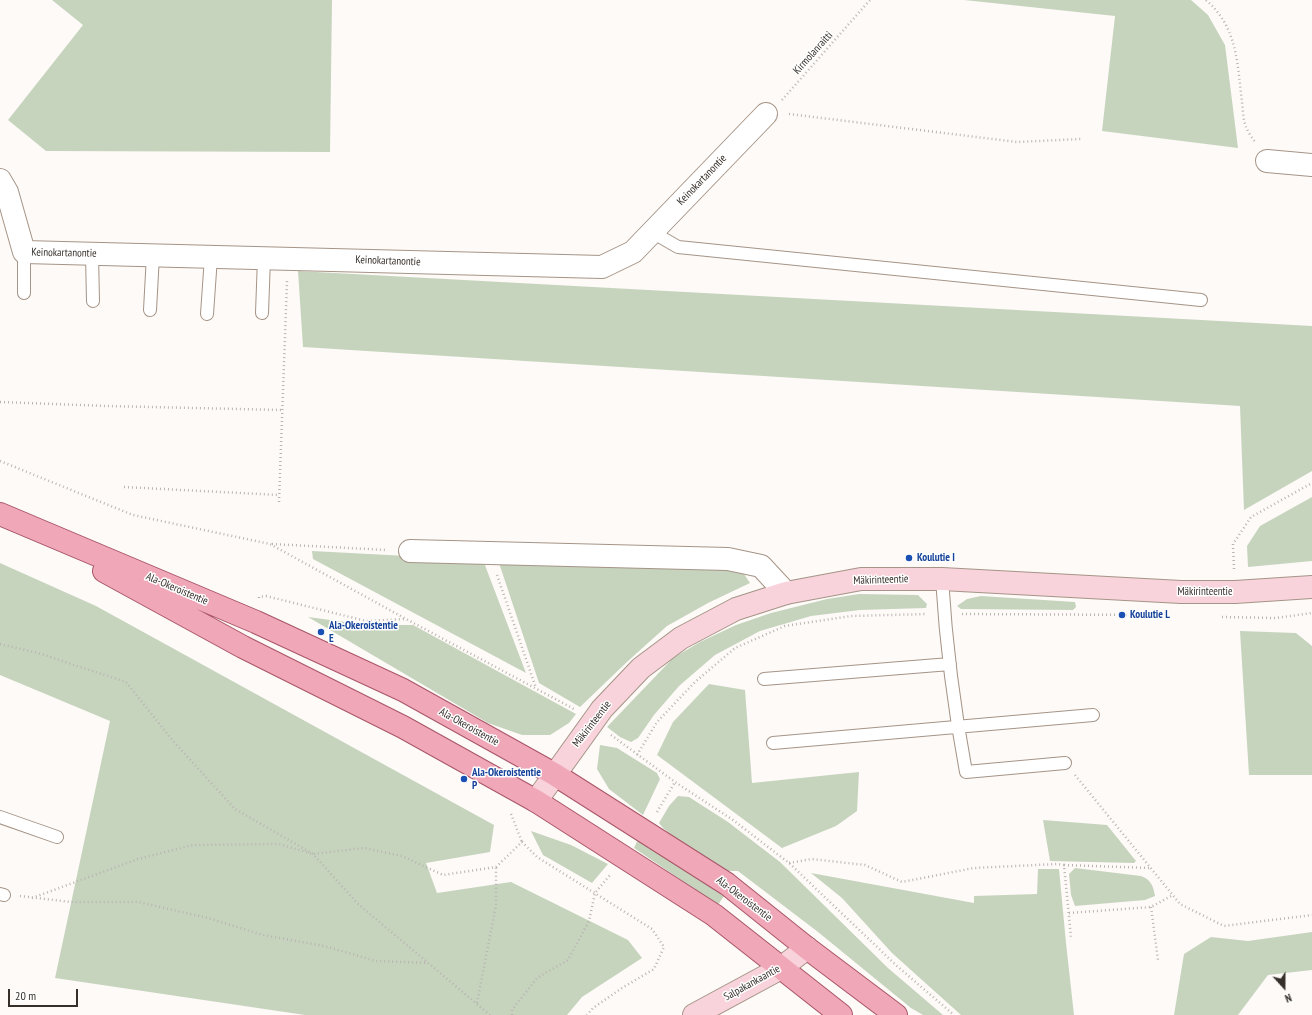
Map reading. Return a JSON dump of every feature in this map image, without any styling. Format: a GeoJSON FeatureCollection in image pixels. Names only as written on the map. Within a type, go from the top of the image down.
{"type":"FeatureCollection","features":[{"type":"Feature","properties":{"kind":"main road","name":"Ala-Okeroistentie"},"geometry":{"type":"LineString","coordinates":[[0,514],[256,622],[403,690],[554,774],[727,884],[807,948],[896,1015]]}},
{"type":"Feature","properties":{"kind":"main road","name":"Ala-Okeroistentie"},"geometry":{"type":"LineString","coordinates":[[0,514],[243,647],[403,727],[536,801],[714,915],[842,1015]]}},
{"type":"Feature","properties":{"kind":"street","name":"Keinokartanontie"},"geometry":{"type":"LineString","coordinates":[[0,180],[7,192],[24,252],[602,267],[633,252],[769,113]]}},
{"type":"Feature","properties":{"kind":"street"},"geometry":{"type":"LineString","coordinates":[[1267,161],[1312,165]]}},
{"type":"Feature","properties":{"kind":"street"},"geometry":{"type":"LineString","coordinates":[[410,551],[728,559],[761,566],[786,592]]}},
{"type":"Feature","properties":{"kind":"street","name":"Mäkirinteentie"},"geometry":{"type":"LineString","coordinates":[[536,801],[602,709],[641,668],[681,638],[729,612],[786,592],[861,579],[942,579],[1181,592],[1235,592],[1312,587]]}},
{"type":"Feature","properties":{"kind":"street","name":"Salpakankaantie"},"geometry":{"type":"LineString","coordinates":[[694,1015],[781,968],[807,948]]}},
{"type":"Feature","properties":{"kind":"lane"},"geometry":{"type":"LineString","coordinates":[[652,232],[678,247],[1202,300]]}},
{"type":"Feature","properties":{"kind":"lane"},"geometry":{"type":"LineString","coordinates":[[24,252],[24,293]]}},
{"type":"Feature","properties":{"kind":"lane"},"geometry":{"type":"LineString","coordinates":[[92,254],[93,301]]}},
{"type":"Feature","properties":{"kind":"lane"},"geometry":{"type":"LineString","coordinates":[[150,310],[153,255]]}},
{"type":"Feature","properties":{"kind":"lane"},"geometry":{"type":"LineString","coordinates":[[207,314],[211,257]]}},
{"type":"Feature","properties":{"kind":"lane"},"geometry":{"type":"LineString","coordinates":[[262,313],[264,258]]}},
{"type":"Feature","properties":{"kind":"lane"},"geometry":{"type":"LineString","coordinates":[[942,579],[944,614],[950,664],[958,727],[966,772],[1065,763]]}},
{"type":"Feature","properties":{"kind":"lane"},"geometry":{"type":"LineString","coordinates":[[764,679],[950,664]]}},
{"type":"Feature","properties":{"kind":"lane"},"geometry":{"type":"LineString","coordinates":[[773,743],[1093,715]]}},
{"type":"Feature","properties":{"kind":"lane"},"geometry":{"type":"LineString","coordinates":[[0,817],[57,837]]}},
{"type":"Feature","properties":{"kind":"path","name":"Kirmolanraitti"},"geometry":{"type":"LineString","coordinates":[[769,113],[870,0]]}},
{"type":"Feature","properties":{"kind":"path"},"geometry":{"type":"LineString","coordinates":[[1206,0],[1224,20],[1231,34],[1236,52],[1246,127],[1267,161]]}},
{"type":"Feature","properties":{"kind":"path"},"geometry":{"type":"LineString","coordinates":[[769,113],[1017,142],[1081,139]]}},
{"type":"Feature","properties":{"kind":"path"},"geometry":{"type":"LineString","coordinates":[[279,502],[287,259]]}},
{"type":"Feature","properties":{"kind":"path"},"geometry":{"type":"LineString","coordinates":[[0,402],[282,410]]}},
{"type":"Feature","properties":{"kind":"path"},"geometry":{"type":"LineString","coordinates":[[0,461],[134,515],[270,544],[410,551]]}},
{"type":"Feature","properties":{"kind":"path"},"geometry":{"type":"LineString","coordinates":[[1234,569],[1233,544],[1251,517],[1312,483]]}},
{"type":"Feature","properties":{"kind":"path"},"geometry":{"type":"LineString","coordinates":[[124,487],[279,495]]}},
{"type":"Feature","properties":{"kind":"path"},"geometry":{"type":"LineString","coordinates":[[270,544],[580,712]]}},
{"type":"Feature","properties":{"kind":"path"},"geometry":{"type":"LineString","coordinates":[[489,553],[536,688]]}},
{"type":"Feature","properties":{"kind":"path"},"geometry":{"type":"LineString","coordinates":[[261,602],[259,597],[266,596],[366,621],[406,619]]}},
{"type":"Feature","properties":{"kind":"path"},"geometry":{"type":"LineString","coordinates":[[0,644],[38,653],[126,682],[173,741],[236,809],[313,854],[358,904],[490,1015]]}},
{"type":"Feature","properties":{"kind":"path"},"geometry":{"type":"LineString","coordinates":[[607,733],[675,782],[733,820],[788,863],[897,966],[954,1015]]}},
{"type":"Feature","properties":{"kind":"path"},"geometry":{"type":"LineString","coordinates":[[1065,763],[1180,904],[1224,926],[1312,915]]}},
{"type":"Feature","properties":{"kind":"path"},"geometry":{"type":"LineString","coordinates":[[656,812],[675,782]]}},
{"type":"Feature","properties":{"kind":"path"},"geometry":{"type":"LineString","coordinates":[[32,898],[138,859],[193,845],[279,844],[313,854],[364,848],[402,856],[443,875],[496,867],[522,842],[537,857],[652,929],[664,947],[654,969],[616,992],[593,1008],[587,1015]]}},
{"type":"Feature","properties":{"kind":"path"},"geometry":{"type":"LineString","coordinates":[[788,863],[812,858],[865,865],[902,882],[974,868],[1057,864],[1150,868]]}},
{"type":"Feature","properties":{"kind":"path"},"geometry":{"type":"LineString","coordinates":[[1064,865],[1071,937]]}},
{"type":"Feature","properties":{"kind":"path"},"geometry":{"type":"LineString","coordinates":[[477,1003],[496,905],[496,867]]}},
{"type":"Feature","properties":{"kind":"path"},"geometry":{"type":"LineString","coordinates":[[512,1015],[512,1010],[537,978],[568,960],[589,921],[595,893],[611,875]]}},
{"type":"Feature","properties":{"kind":"path"},"geometry":{"type":"LineString","coordinates":[[2,894],[71,902],[138,902],[208,918],[263,936],[324,946],[376,961],[428,963]]}},
{"type":"Feature","properties":{"kind":"path"},"geometry":{"type":"LineString","coordinates":[[1069,913],[1151,907],[1173,896]]}},
{"type":"Feature","properties":{"kind":"path"},"geometry":{"type":"LineString","coordinates":[[1151,907],[1158,960]]}},
{"type":"Feature","properties":{"kind":"green space"},"geometry":{"type":"Polygon","coordinates":[[[52,0],[332,0],[330,152],[46,151],[8,120],[83,25],[52,0]]]}},
{"type":"Feature","properties":{"kind":"green space"},"geometry":{"type":"Polygon","coordinates":[[[964,0],[1191,0],[1208,15],[1225,45],[1238,148],[1102,131],[1115,16],[964,0]]]}},
{"type":"Feature","properties":{"kind":"green space"},"geometry":{"type":"Polygon","coordinates":[[[298,271],[1312,326],[1312,471],[1244,510],[1240,406],[303,347],[298,271]]]}},
{"type":"Feature","properties":{"kind":"green space"},"geometry":{"type":"Polygon","coordinates":[[[1312,497],[1312,561],[1248,567],[1247,546],[1260,526],[1312,497]]]}},
{"type":"Feature","properties":{"kind":"green space"},"geometry":{"type":"Polygon","coordinates":[[[312,551],[483,560],[526,673],[313,559],[312,551]]]}},
{"type":"Feature","properties":{"kind":"green space"},"geometry":{"type":"Polygon","coordinates":[[[498,560],[727,565],[742,571],[750,583],[708,603],[667,626],[580,707],[539,683],[498,560]]]}},
{"type":"Feature","properties":{"kind":"green space"},"geometry":{"type":"Polygon","coordinates":[[[0,563],[96,606],[494,825],[490,852],[426,863],[437,893],[511,882],[628,940],[642,958],[582,997],[567,1015],[305,1015],[55,978],[110,721],[0,675],[0,563]]]}},
{"type":"Feature","properties":{"kind":"green space"},"geometry":{"type":"Polygon","coordinates":[[[859,594],[918,595],[927,604],[926,608],[860,610],[811,616],[760,631],[715,655],[679,686],[654,715],[638,738],[631,742],[620,737],[607,727],[673,658],[700,642],[736,625],[771,613],[827,599],[859,594]]]}},
{"type":"Feature","properties":{"kind":"green space"},"geometry":{"type":"Polygon","coordinates":[[[981,596],[1075,602],[1076,607],[1073,610],[961,609],[957,606],[967,599],[981,596]]]}},
{"type":"Feature","properties":{"kind":"green space"},"geometry":{"type":"Polygon","coordinates":[[[308,617],[368,625],[413,625],[576,714],[569,723],[550,735],[522,735],[488,723],[308,617]]]}},
{"type":"Feature","properties":{"kind":"green space"},"geometry":{"type":"Polygon","coordinates":[[[1240,631],[1296,633],[1312,646],[1312,775],[1249,775],[1240,631]]]}},
{"type":"Feature","properties":{"kind":"green space"},"geometry":{"type":"Polygon","coordinates":[[[709,684],[745,690],[752,783],[859,772],[857,811],[836,826],[782,848],[657,755],[673,722],[709,684]]]}},
{"type":"Feature","properties":{"kind":"green space"},"geometry":{"type":"Polygon","coordinates":[[[600,745],[617,748],[657,773],[660,779],[643,815],[609,789],[597,769],[600,745]]]}},
{"type":"Feature","properties":{"kind":"green space"},"geometry":{"type":"Polygon","coordinates":[[[678,796],[689,797],[728,822],[780,862],[888,968],[943,1015],[923,1015],[911,1008],[818,932],[738,871],[728,871],[680,842],[663,828],[659,823],[669,806],[678,796]]]}},
{"type":"Feature","properties":{"kind":"green space"},"geometry":{"type":"Polygon","coordinates":[[[1043,820],[1107,825],[1136,861],[1134,863],[1050,861],[1043,820]]]}},
{"type":"Feature","properties":{"kind":"green space"},"geometry":{"type":"Polygon","coordinates":[[[531,831],[571,845],[608,864],[592,883],[543,855],[531,831]]]}},
{"type":"Feature","properties":{"kind":"green space"},"geometry":{"type":"Polygon","coordinates":[[[638,839],[724,896],[718,905],[634,848],[638,839]]]}},
{"type":"Feature","properties":{"kind":"green space"},"geometry":{"type":"Polygon","coordinates":[[[1075,868],[1141,876],[1151,883],[1155,896],[1145,900],[1075,906],[1071,895],[1069,874],[1075,868]]]}},
{"type":"Feature","properties":{"kind":"green space"},"geometry":{"type":"Polygon","coordinates":[[[1038,869],[1059,869],[1074,1015],[961,1015],[892,953],[842,898],[811,873],[974,903],[974,896],[1037,894],[1038,869]]]}},
{"type":"Feature","properties":{"kind":"green space"},"geometry":{"type":"Polygon","coordinates":[[[1312,932],[1312,970],[1268,975],[1238,1015],[1174,1015],[1184,954],[1211,937],[1248,941],[1312,932]]]}},
{"type":"Feature","properties":{"kind":"place","name":"Koulutie I"},"geometry":{"type":"Point","coordinates":[909,558]}},
{"type":"Feature","properties":{"kind":"place","name":"Koulutie L"},"geometry":{"type":"Point","coordinates":[1122,615]}},
{"type":"Feature","properties":{"kind":"place","name":"Ala-Okeroistentie E"},"geometry":{"type":"Point","coordinates":[321,632]}},
{"type":"Feature","properties":{"kind":"place","name":"Ala-Okeroistentie P"},"geometry":{"type":"Point","coordinates":[464,779]}}]}
